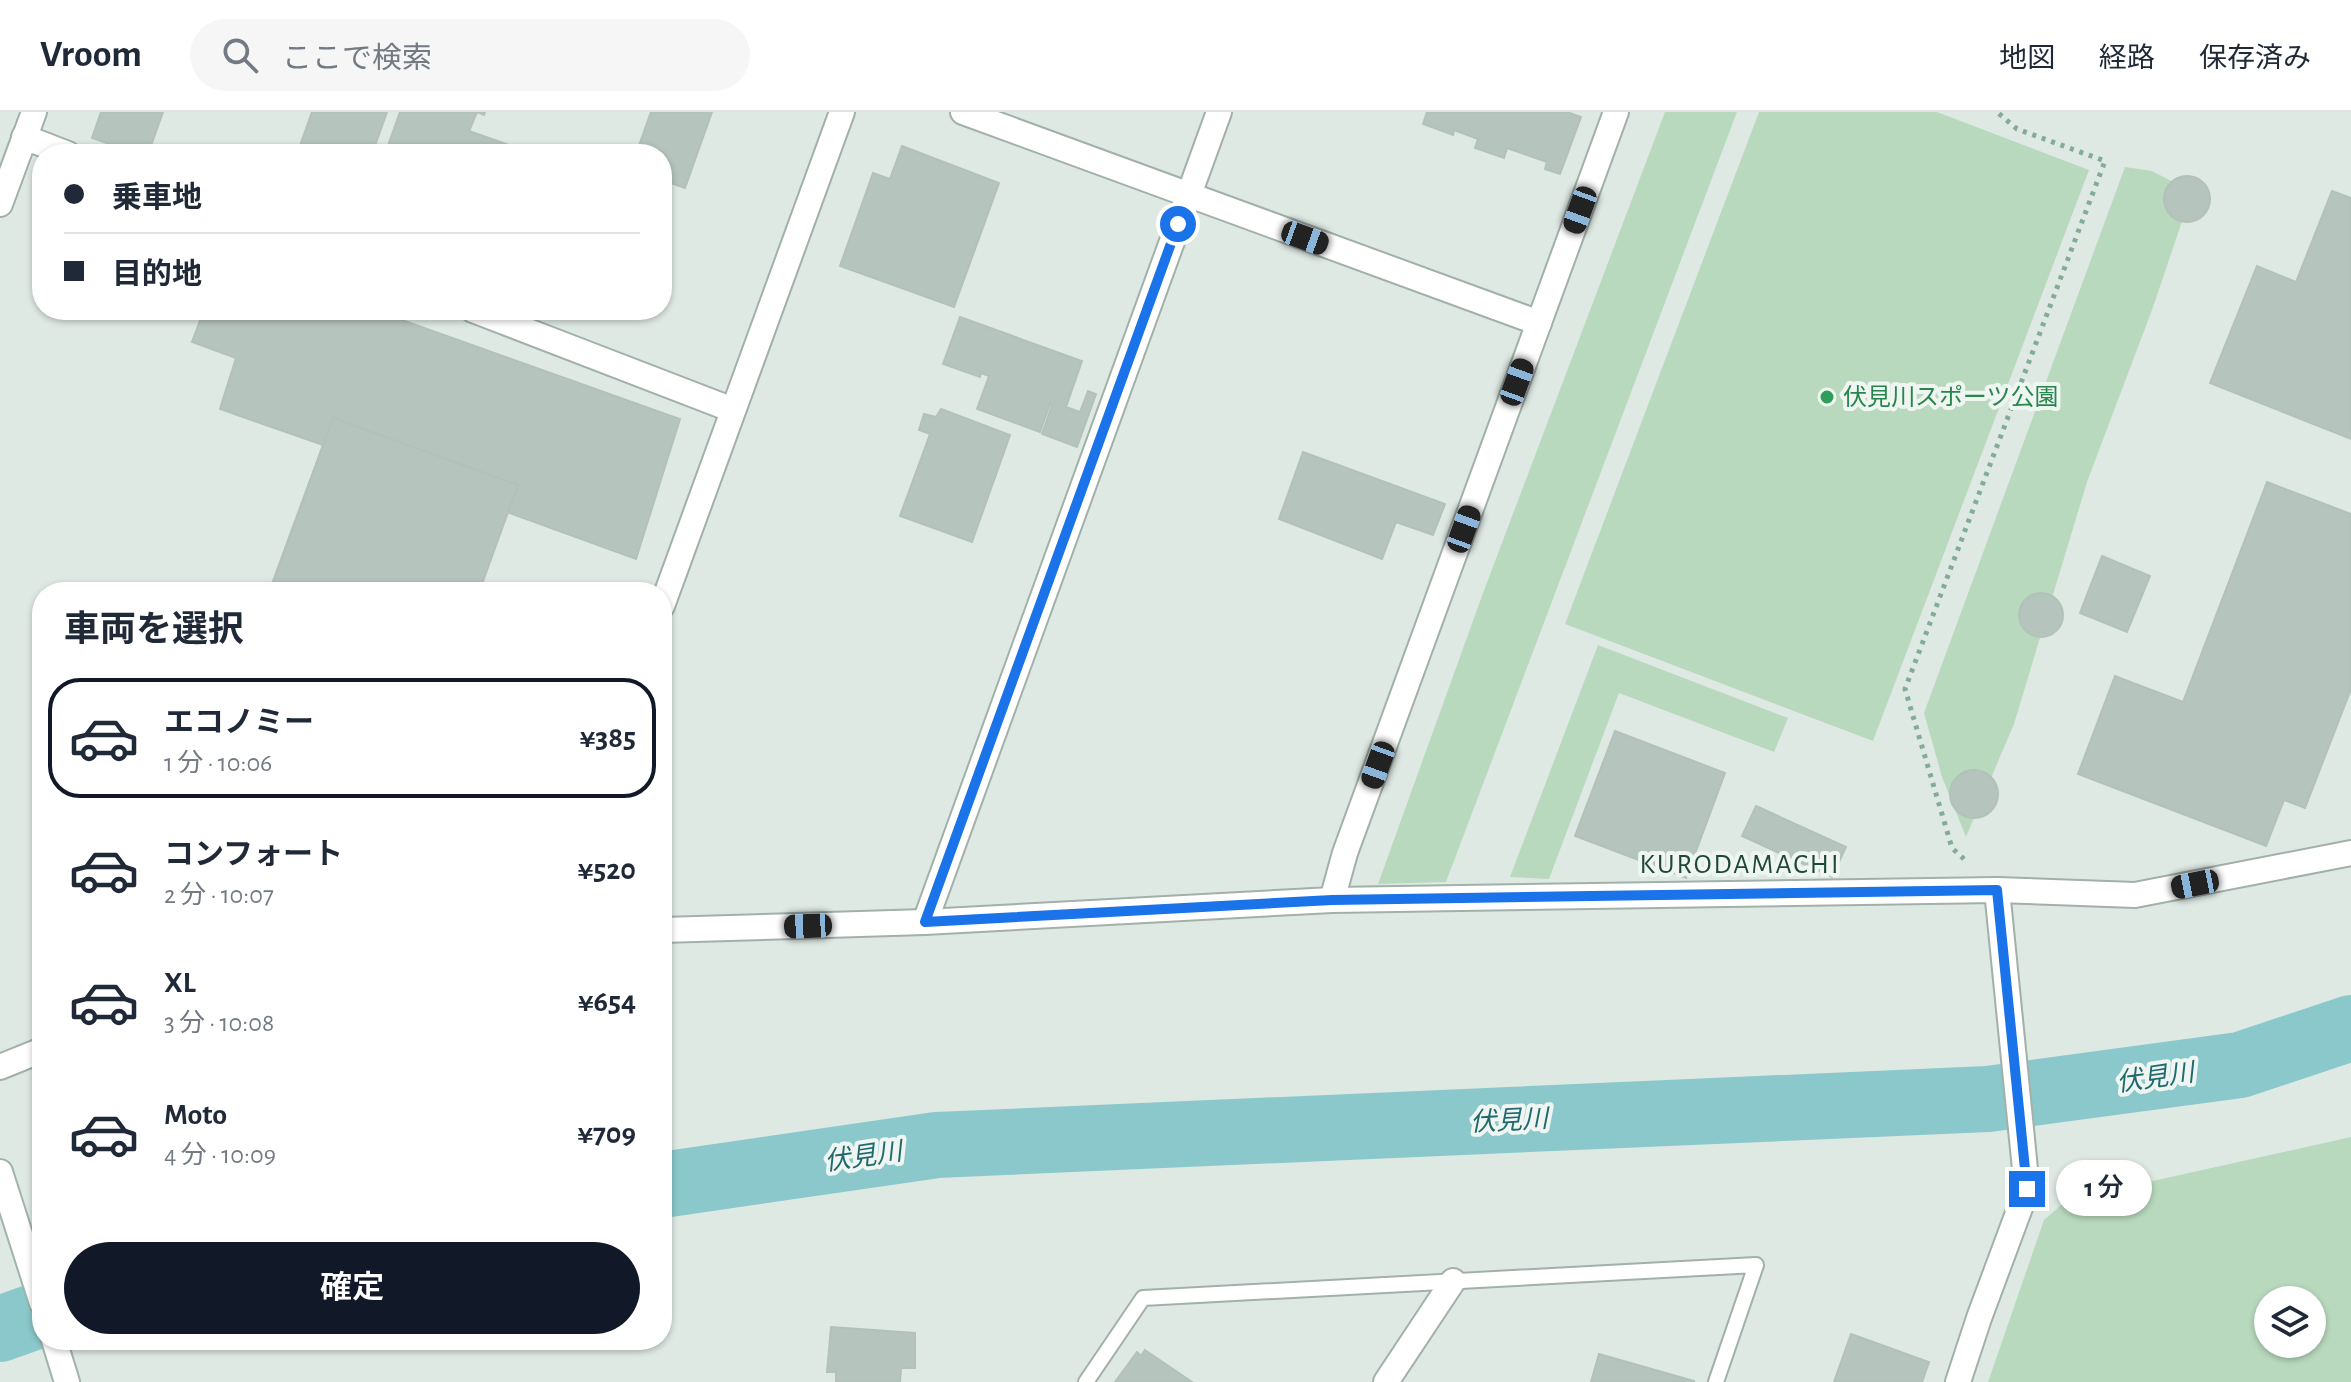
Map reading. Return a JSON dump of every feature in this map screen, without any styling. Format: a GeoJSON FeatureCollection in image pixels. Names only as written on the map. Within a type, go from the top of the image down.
{"type":"FeatureCollection","features":[{"type":"Feature","properties":{"kind":"street"},"geometry":{"type":"LineString","coordinates":[[0,204],[34,112]]}},
{"type":"Feature","properties":{"kind":"street"},"geometry":{"type":"LineString","coordinates":[[671,582],[842,112]]}},
{"type":"Feature","properties":{"kind":"street"},"geometry":{"type":"LineString","coordinates":[[963,112],[1539,323]]}},
{"type":"Feature","properties":{"kind":"street"},"geometry":{"type":"LineString","coordinates":[[925,922],[1219,112]]}},
{"type":"Feature","properties":{"kind":"street"},"geometry":{"type":"LineString","coordinates":[[1332,900],[1351,839],[1616,112]]}},
{"type":"Feature","properties":{"kind":"street"},"geometry":{"type":"LineString","coordinates":[[24,137],[42,144]]}},
{"type":"Feature","properties":{"kind":"street"},"geometry":{"type":"LineString","coordinates":[[499,320],[733,410]]}},
{"type":"Feature","properties":{"kind":"street"},"geometry":{"type":"LineString","coordinates":[[672,930],[925,922],[1332,900],[1997,890],[2135,895],[2351,853]]}},
{"type":"Feature","properties":{"kind":"street"},"geometry":{"type":"LineString","coordinates":[[1958,1382],[2027,1189],[1997,890]]}},
{"type":"Feature","properties":{"kind":"street"},"geometry":{"type":"LineString","coordinates":[[0,1067],[32,1054]]}},
{"type":"Feature","properties":{"kind":"street"},"geometry":{"type":"LineString","coordinates":[[0,1172],[32,1272]]}},
{"type":"Feature","properties":{"kind":"street"},"geometry":{"type":"LineString","coordinates":[[1386,1382],[1453,1281]]}},
{"type":"Feature","properties":{"kind":"street"},"geometry":{"type":"LineString","coordinates":[[57,1350],[67,1382]]}},
{"type":"Feature","properties":{"kind":"lane"},"geometry":{"type":"LineString","coordinates":[[1086,1382],[1143,1298],[1756,1265],[1716,1382]]}},
{"type":"Feature","properties":{"kind":"path"},"geometry":{"type":"LineString","coordinates":[[1997,112],[2017,129],[2105,161],[1905,689],[1952,848],[1997,890]]}},
{"type":"Feature","properties":{"kind":"green space"},"geometry":{"type":"Polygon","coordinates":[[[1665,112],[1737,112],[1446,882],[1378,884],[1483,593],[1665,112]]]}},
{"type":"Feature","properties":{"kind":"green space","name":"伏見川スポーツ公園"},"geometry":{"type":"Polygon","coordinates":[[[1759,112],[1937,112],[2089,170],[1873,741],[1565,624],[1759,112]]]}},
{"type":"Feature","properties":{"kind":"green space"},"geometry":{"type":"Polygon","coordinates":[[[2125,167],[2152,171],[2192,192],[2152,310],[2087,482],[2014,724],[1966,837],[1942,777],[1924,713],[2125,167]]]}},
{"type":"Feature","properties":{"kind":"green space"},"geometry":{"type":"Polygon","coordinates":[[[1598,645],[1788,718],[1774,752],[1619,693],[1549,879],[1510,877],[1598,645]]]}},
{"type":"Feature","properties":{"kind":"green space"},"geometry":{"type":"Polygon","coordinates":[[[2351,1137],[2351,1382],[1988,1382],[2044,1220],[2067,1200],[2351,1137]]]}},
{"type":"Feature","properties":{"kind":"building"},"geometry":{"type":"Polygon","coordinates":[[[101,112],[163,112],[152,144],[109,144],[92,138],[101,112]]]}},
{"type":"Feature","properties":{"kind":"building"},"geometry":{"type":"Polygon","coordinates":[[[312,112],[387,112],[376,144],[301,144],[312,112]]]}},
{"type":"Feature","properties":{"kind":"building"},"geometry":{"type":"Polygon","coordinates":[[[400,112],[477,112],[469,131],[506,144],[389,144],[400,112]]]}},
{"type":"Feature","properties":{"kind":"building"},"geometry":{"type":"Polygon","coordinates":[[[651,112],[712,112],[685,188],[672,183],[672,144],[640,144],[651,112]]]}},
{"type":"Feature","properties":{"kind":"building"},"geometry":{"type":"Polygon","coordinates":[[[1427,112],[1567,112],[1581,117],[1560,174],[1545,169],[1547,162],[1507,148],[1504,158],[1475,148],[1478,139],[1454,130],[1453,135],[1423,124],[1427,112]]]}},
{"type":"Feature","properties":{"kind":"building"},"geometry":{"type":"Polygon","coordinates":[[[902,146],[999,183],[954,307],[840,266],[873,173],[890,179],[902,146]]]}},
{"type":"Feature","properties":{"kind":"building"},"geometry":{"type":"Polygon","coordinates":[[[2187,176],[2203,183],[2210,199],[2203,215],[2187,222],[2171,215],[2164,199],[2171,183],[2187,176]]]}},
{"type":"Feature","properties":{"kind":"building"},"geometry":{"type":"Polygon","coordinates":[[[2332,191],[2351,198],[2351,439],[2210,383],[2257,266],[2296,282],[2332,191]]]}},
{"type":"Feature","properties":{"kind":"building"},"geometry":{"type":"Polygon","coordinates":[[[960,317],[1082,361],[1066,407],[1080,412],[1088,391],[1096,394],[1077,447],[1042,434],[1050,404],[1040,432],[977,409],[989,376],[981,373],[980,377],[943,364],[960,317]]]}},
{"type":"Feature","properties":{"kind":"building"},"geometry":{"type":"Polygon","coordinates":[[[200,320],[402,320],[680,419],[636,559],[507,512],[482,582],[273,582],[323,445],[220,409],[236,358],[192,342],[200,320]]]}},
{"type":"Feature","properties":{"kind":"building"},"geometry":{"type":"Polygon","coordinates":[[[941,409],[1010,435],[972,542],[900,516],[930,434],[919,430],[924,414],[936,417],[941,409]]]}},
{"type":"Feature","properties":{"kind":"building"},"geometry":{"type":"Polygon","coordinates":[[[333,418],[518,485],[483,582],[274,582],[333,418]]]}},
{"type":"Feature","properties":{"kind":"building"},"geometry":{"type":"Polygon","coordinates":[[[1303,452],[1445,504],[1433,535],[1396,522],[1382,559],[1279,519],[1303,452]]]}},
{"type":"Feature","properties":{"kind":"building"},"geometry":{"type":"Polygon","coordinates":[[[2267,482],[2351,514],[2351,689],[2305,808],[2284,800],[2266,846],[2078,774],[2115,676],[2183,702],[2267,482]]]}},
{"type":"Feature","properties":{"kind":"building"},"geometry":{"type":"Polygon","coordinates":[[[2102,556],[2150,576],[2127,632],[2080,613],[2102,556]]]}},
{"type":"Feature","properties":{"kind":"building"},"geometry":{"type":"Polygon","coordinates":[[[2041,593],[2056,600],[2063,615],[2056,630],[2041,637],[2026,630],[2019,615],[2026,600],[2041,593]]]}},
{"type":"Feature","properties":{"kind":"building"},"geometry":{"type":"Polygon","coordinates":[[[1615,731],[1725,773],[1686,878],[1575,836],[1615,731]]]}},
{"type":"Feature","properties":{"kind":"building"},"geometry":{"type":"Polygon","coordinates":[[[1974,770],[1991,777],[1998,794],[1991,811],[1974,818],[1957,811],[1950,794],[1957,777],[1974,770]]]}},
{"type":"Feature","properties":{"kind":"building"},"geometry":{"type":"Polygon","coordinates":[[[1756,806],[1846,847],[1832,877],[1742,836],[1756,806]]]}},
{"type":"Feature","properties":{"kind":"building"},"geometry":{"type":"Polygon","coordinates":[[[831,1327],[915,1333],[915,1368],[901,1368],[900,1382],[836,1382],[836,1372],[827,1372],[831,1327]]]}},
{"type":"Feature","properties":{"kind":"building"},"geometry":{"type":"Polygon","coordinates":[[[1851,1334],[1929,1362],[1922,1382],[1834,1382],[1851,1334]]]}},
{"type":"Feature","properties":{"kind":"building"},"geometry":{"type":"Polygon","coordinates":[[[1145,1350],[1192,1382],[1115,1382],[1137,1352],[1141,1356],[1145,1350]]]}},
{"type":"Feature","properties":{"kind":"building"},"geometry":{"type":"Polygon","coordinates":[[[1599,1354],[1694,1381],[1694,1382],[1591,1382],[1599,1354]]]}},
{"type":"Feature","properties":{"kind":"waterway","name":"伏見川"},"geometry":{"type":"LineString","coordinates":[[672,1184],[937,1145],[1988,1099],[2240,1065],[2351,1028]]}},
{"type":"Feature","properties":{"kind":"waterway","name":"伏見川"},"geometry":{"type":"LineString","coordinates":[[0,1329],[32,1318]]}},
{"type":"Feature","properties":{"kind":"place","name":"伏見川スポーツ公園"},"geometry":{"type":"Point","coordinates":[1827,397]}},
{"type":"Feature","properties":{"kind":"district","name":"KURODAMACHI"},"geometry":{"type":"Point","coordinates":[1740,863]}},
{"type":"Feature","properties":{"kind":"route"},"geometry":{"type":"LineString","coordinates":[[1178,224],[925,922],[1332,900],[1997,890],[2027,1189]]}}]}
